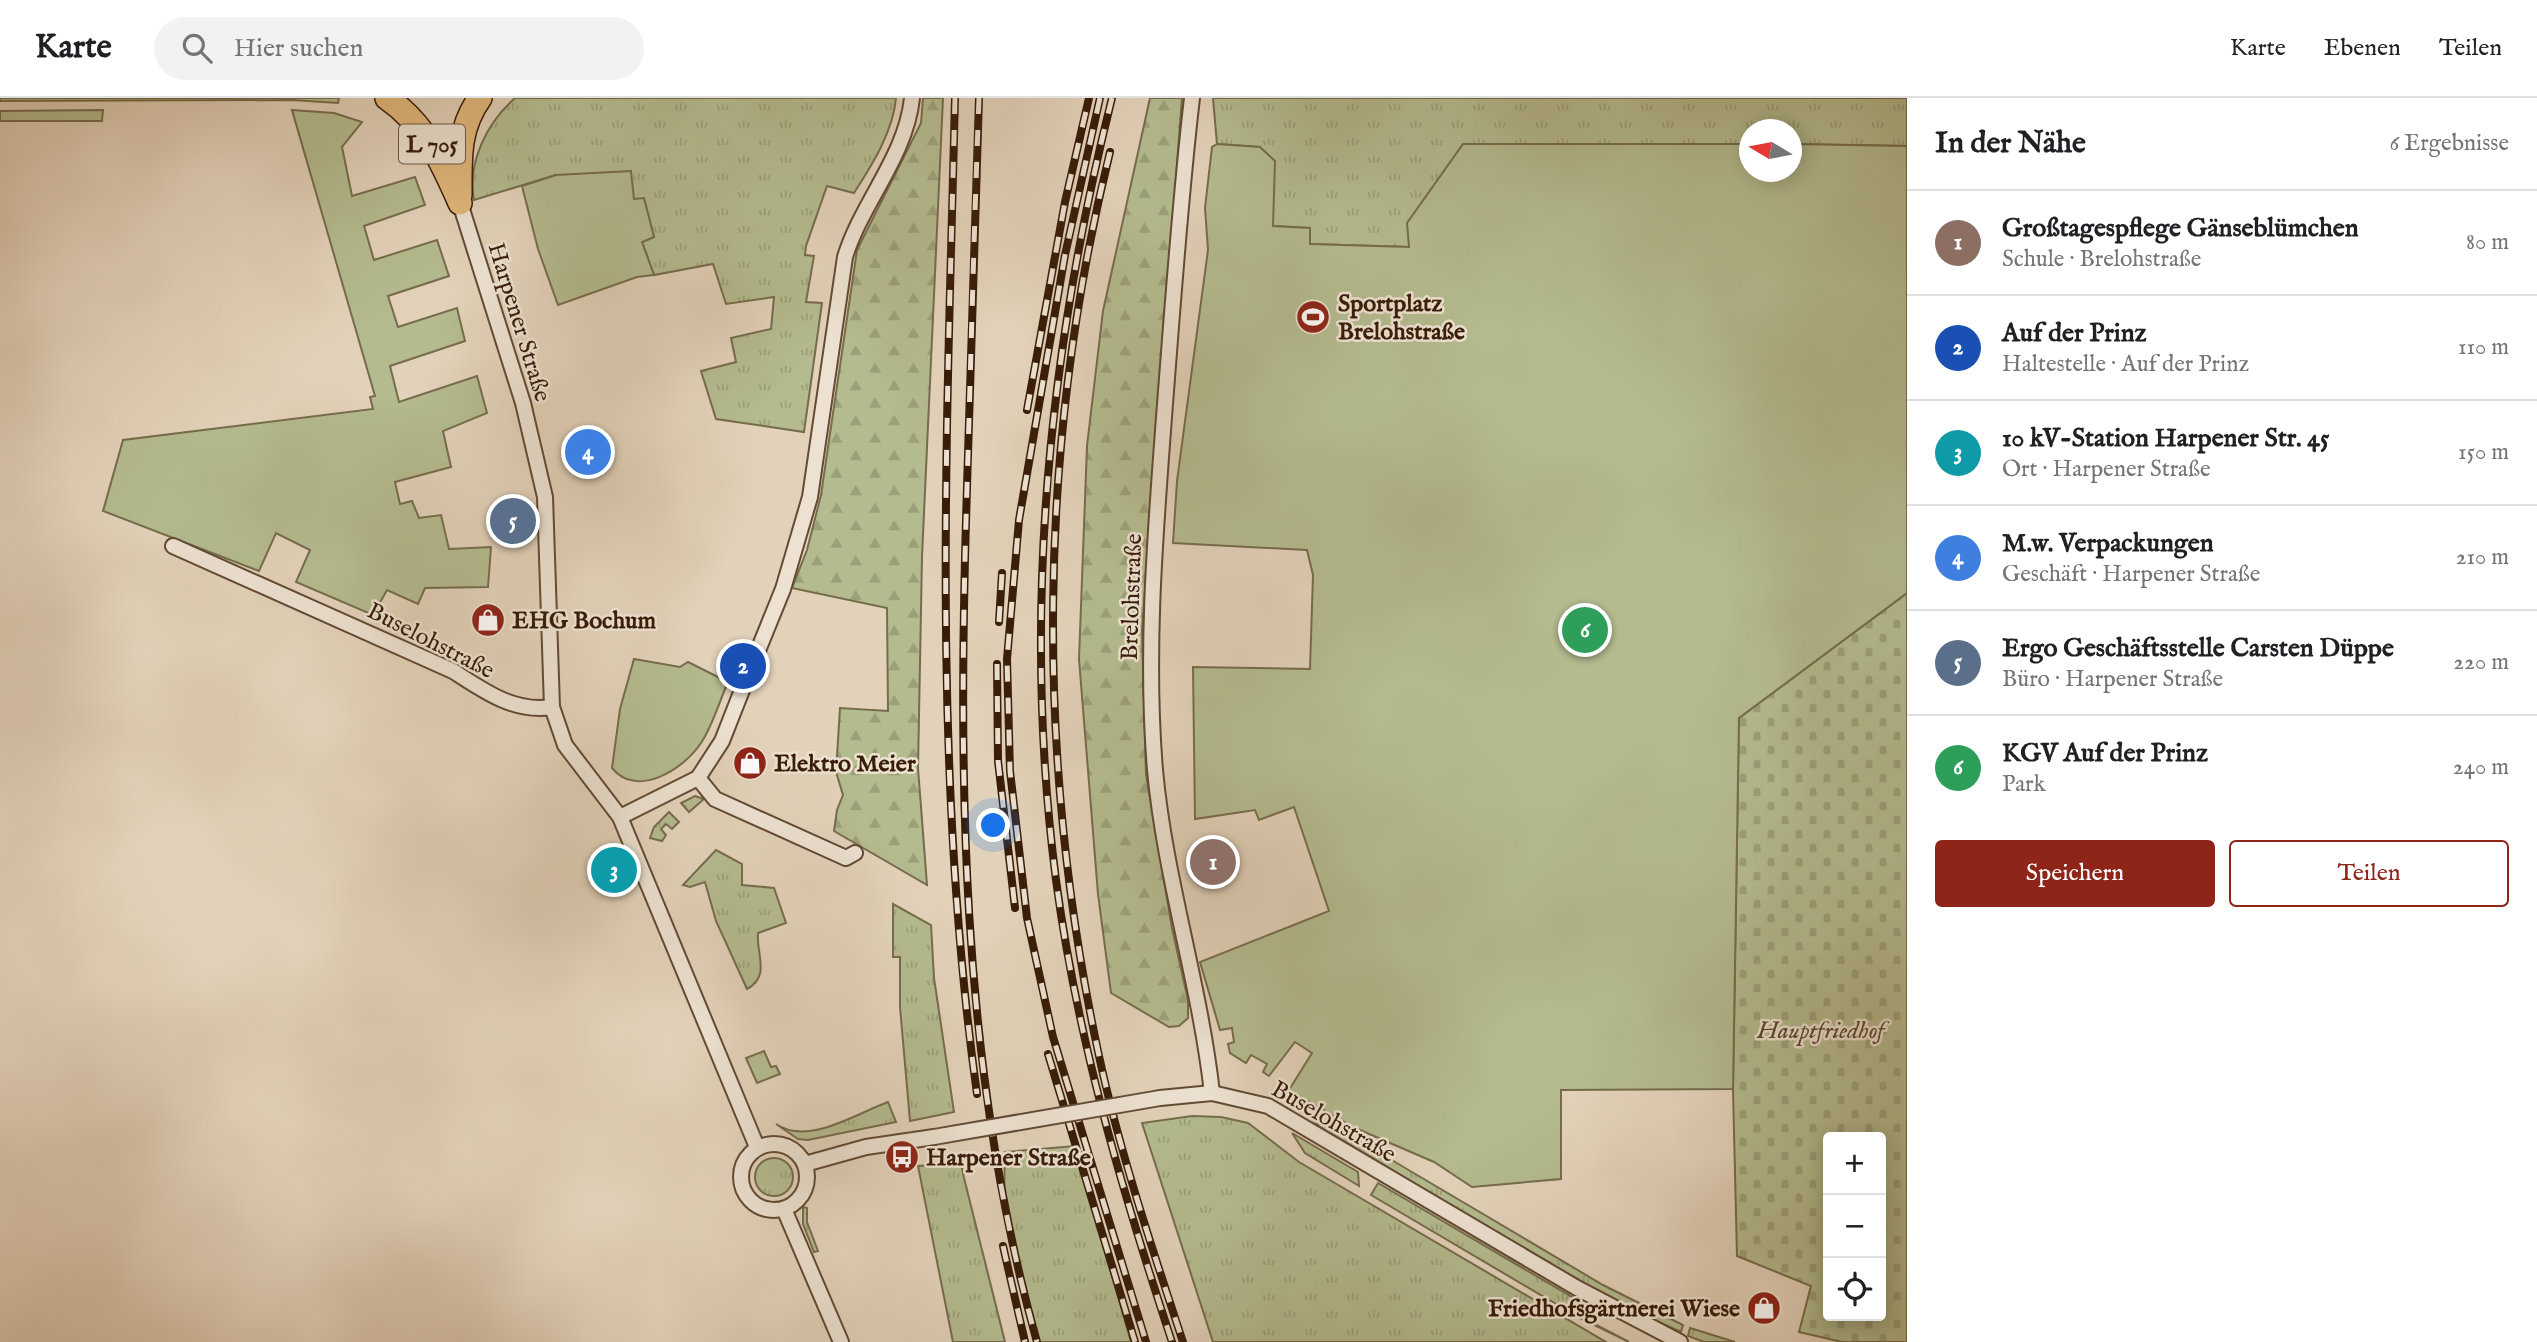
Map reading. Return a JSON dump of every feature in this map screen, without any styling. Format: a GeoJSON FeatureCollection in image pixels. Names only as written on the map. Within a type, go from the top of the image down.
{"type":"FeatureCollection","features":[{"type":"Feature","properties":{"kind":"highway","name":"L 705"},"geometry":{"type":"LineString","coordinates":[[387,98],[412,119],[430,142],[460,203]]}},
{"type":"Feature","properties":{"kind":"highway","name":"L 705"},"geometry":{"type":"LineString","coordinates":[[460,203],[460,143],[470,113],[480,98]]}},
{"type":"Feature","properties":{"kind":"street"},"geometry":{"type":"LineString","coordinates":[[620,817],[698,778],[722,741],[797,547],[810,497],[845,257],[859,222],[904,134],[912,98]]}},
{"type":"Feature","properties":{"kind":"street","name":"Brelohstraße"},"geometry":{"type":"LineString","coordinates":[[1192,98],[1160,472],[1150,662],[1155,770],[1165,847],[1205,1030],[1212,1093]]}},
{"type":"Feature","properties":{"kind":"street","name":"Harpener Straße"},"geometry":{"type":"LineString","coordinates":[[460,203],[523,403],[545,497],[552,707]]}},
{"type":"Feature","properties":{"kind":"street","name":"Buselohstraße"},"geometry":{"type":"LineString","coordinates":[[173,546],[453,671],[495,697],[531,710],[552,707]]}},
{"type":"Feature","properties":{"kind":"street"},"geometry":{"type":"LineString","coordinates":[[552,707],[565,745],[620,817],[757,1147]]}},
{"type":"Feature","properties":{"kind":"street"},"geometry":{"type":"LineString","coordinates":[[698,778],[715,799],[748,816],[846,858],[855,853]]}},
{"type":"Feature","properties":{"kind":"street","name":"Buselohstraße"},"geometry":{"type":"LineString","coordinates":[[805,1164],[866,1147],[1160,1098],[1212,1093],[1268,1106],[1553,1275],[1679,1342]]}},
{"type":"Feature","properties":{"kind":"street"},"geometry":{"type":"LineString","coordinates":[[765,1144],[784,1145],[793,1149],[805,1164],[806,1185],[801,1195],[785,1209],[762,1208],[745,1195],[741,1185],[743,1164],[757,1147],[765,1144]]}},
{"type":"Feature","properties":{"kind":"street"},"geometry":{"type":"LineString","coordinates":[[785,1209],[841,1342]]}},
{"type":"Feature","properties":{"kind":"green space"},"geometry":{"type":"Polygon","coordinates":[[[0,98],[339,98],[338,103],[292,100],[0,101],[0,98]]]}},
{"type":"Feature","properties":{"kind":"green space"},"geometry":{"type":"Polygon","coordinates":[[[515,98],[896,98],[891,123],[868,171],[854,193],[827,186],[806,246],[805,255],[814,256],[806,302],[822,303],[804,432],[716,419],[701,371],[736,362],[731,338],[771,329],[774,297],[726,304],[713,264],[654,275],[642,242],[654,237],[644,199],[634,199],[556,175],[474,200],[474,172],[481,144],[496,119],[515,98]]]}},
{"type":"Feature","properties":{"kind":"green space"},"geometry":{"type":"Polygon","coordinates":[[[923,98],[943,98],[922,557],[918,768],[927,885],[834,831],[837,810],[843,795],[836,772],[840,708],[888,711],[887,608],[792,588],[807,550],[821,495],[857,250],[921,123],[923,98]]]}},
{"type":"Feature","properties":{"kind":"green space"},"geometry":{"type":"Polygon","coordinates":[[[1150,98],[1182,98],[1142,630],[1146,775],[1172,928],[1188,1000],[1188,1018],[1179,1026],[1169,1027],[1111,993],[1098,894],[1079,659],[1087,446],[1103,311],[1150,98]]]}},
{"type":"Feature","properties":{"kind":"green space"},"geometry":{"type":"Polygon","coordinates":[[[1213,98],[1907,98],[1907,146],[1802,144],[1802,119],[1739,119],[1739,147],[1409,247],[1310,244],[1310,228],[1272,226],[1260,147],[1217,144],[1213,98]]]}},
{"type":"Feature","properties":{"kind":"green space"},"geometry":{"type":"Polygon","coordinates":[[[103,110],[102,121],[0,121],[0,111],[103,110]]]}},
{"type":"Feature","properties":{"kind":"green space"},"geometry":{"type":"Polygon","coordinates":[[[292,110],[334,113],[362,122],[342,147],[352,196],[415,177],[425,205],[364,226],[374,260],[437,240],[449,276],[388,296],[398,327],[457,308],[465,341],[390,366],[399,402],[477,376],[487,413],[443,431],[451,467],[395,482],[400,504],[412,501],[419,518],[441,515],[449,549],[491,547],[488,587],[425,588],[418,604],[387,590],[373,615],[296,582],[310,550],[276,533],[259,571],[103,511],[123,440],[373,409],[370,397],[375,396],[292,110]]]}},
{"type":"Feature","properties":{"kind":"green space"},"geometry":{"type":"Polygon","coordinates":[[[1217,144],[1260,147],[1275,161],[1273,226],[1310,228],[1310,244],[1409,247],[1407,223],[1463,144],[1739,144],[1739,182],[1802,182],[1802,144],[1907,146],[1907,593],[1739,718],[1733,1089],[1561,1090],[1561,1179],[1472,1187],[1434,1162],[1353,1127],[1289,1090],[1312,1053],[1295,1042],[1269,1076],[1263,1072],[1267,1064],[1251,1055],[1246,1063],[1230,1053],[1228,1044],[1234,1042],[1232,1028],[1220,1030],[1200,962],[1329,911],[1294,807],[1259,820],[1255,810],[1195,819],[1193,667],[1310,669],[1313,575],[1307,550],[1173,543],[1177,481],[1208,250],[1205,208],[1212,147],[1217,144]]]}},
{"type":"Feature","properties":{"kind":"green space"},"geometry":{"type":"Polygon","coordinates":[[[631,171],[634,199],[644,198],[654,237],[642,242],[654,275],[637,277],[558,305],[538,249],[522,186],[556,175],[631,171]]]}},
{"type":"Feature","properties":{"kind":"green space","name":"Hauptfriedhof"},"geometry":{"type":"Polygon","coordinates":[[[1907,593],[1907,1342],[1842,1342],[1799,1332],[1811,1286],[1737,1256],[1733,1089],[1739,718],[1907,593]]]}},
{"type":"Feature","properties":{"kind":"green space"},"geometry":{"type":"Polygon","coordinates":[[[634,659],[680,667],[688,662],[728,682],[709,729],[693,753],[672,771],[647,781],[622,777],[612,768],[620,709],[634,659]]]}},
{"type":"Feature","properties":{"kind":"green space"},"geometry":{"type":"Polygon","coordinates":[[[695,796],[704,799],[689,812],[681,803],[695,796]]]}},
{"type":"Feature","properties":{"kind":"green space"},"geometry":{"type":"Polygon","coordinates":[[[669,812],[679,822],[672,829],[666,824],[661,829],[666,835],[662,841],[650,838],[654,827],[669,812]]]}},
{"type":"Feature","properties":{"kind":"green space"},"geometry":{"type":"Polygon","coordinates":[[[716,850],[742,864],[742,885],[774,888],[786,923],[758,933],[761,964],[759,978],[747,989],[716,921],[705,882],[690,887],[683,885],[716,850]]]}},
{"type":"Feature","properties":{"kind":"green space"},"geometry":{"type":"Polygon","coordinates":[[[893,904],[931,925],[934,978],[954,1112],[910,1121],[900,1007],[900,957],[893,957],[893,904]]]}},
{"type":"Feature","properties":{"kind":"green space"},"geometry":{"type":"Polygon","coordinates":[[[764,1051],[771,1067],[776,1066],[780,1074],[757,1083],[746,1058],[764,1051]]]}},
{"type":"Feature","properties":{"kind":"green space"},"geometry":{"type":"Polygon","coordinates":[[[888,1102],[896,1122],[808,1140],[798,1139],[776,1124],[802,1132],[817,1130],[888,1102]]]}},
{"type":"Feature","properties":{"kind":"green space"},"geometry":{"type":"Polygon","coordinates":[[[1304,1111],[1603,1285],[1683,1325],[1681,1332],[1543,1261],[1320,1127],[1304,1111]]]}},
{"type":"Feature","properties":{"kind":"green space"},"geometry":{"type":"Polygon","coordinates":[[[1192,1116],[1221,1117],[1248,1123],[1299,1162],[1606,1342],[1213,1342],[1142,1123],[1192,1116]]]}},
{"type":"Feature","properties":{"kind":"green space"},"geometry":{"type":"Polygon","coordinates":[[[1292,1133],[1358,1172],[1359,1186],[1305,1153],[1292,1133]]]}},
{"type":"Feature","properties":{"kind":"green space"},"geometry":{"type":"Polygon","coordinates":[[[1075,1146],[1131,1342],[1037,1342],[1004,1199],[1005,1152],[1075,1146]]]}},
{"type":"Feature","properties":{"kind":"green space"},"geometry":{"type":"Polygon","coordinates":[[[774,1158],[787,1164],[793,1177],[787,1190],[774,1196],[761,1190],[755,1177],[761,1164],[774,1158]]]}},
{"type":"Feature","properties":{"kind":"green space"},"geometry":{"type":"Polygon","coordinates":[[[961,1163],[1005,1342],[953,1342],[918,1166],[961,1163]]]}},
{"type":"Feature","properties":{"kind":"green space"},"geometry":{"type":"Polygon","coordinates":[[[1378,1183],[1572,1297],[1577,1315],[1629,1342],[1578,1317],[1371,1195],[1378,1183]]]}},
{"type":"Feature","properties":{"kind":"green space"},"geometry":{"type":"Polygon","coordinates":[[[803,1207],[807,1208],[807,1222],[818,1251],[814,1252],[803,1224],[803,1207]]]}},
{"type":"Feature","properties":{"kind":"green space"},"geometry":{"type":"Polygon","coordinates":[[[1690,1328],[1735,1342],[1704,1342],[1688,1336],[1690,1328]]]}},
{"type":"Feature","properties":{"kind":"railway"},"geometry":{"type":"LineString","coordinates":[[955,98],[946,472],[948,721],[953,846],[977,1094]]}},
{"type":"Feature","properties":{"kind":"railway"},"geometry":{"type":"LineString","coordinates":[[979,98],[964,594],[963,702],[969,918],[978,1025],[992,1131],[1011,1237],[1037,1342]]}},
{"type":"Feature","properties":{"kind":"railway"},"geometry":{"type":"LineString","coordinates":[[1027,410],[1065,202],[1089,98]]}},
{"type":"Feature","properties":{"kind":"railway"},"geometry":{"type":"LineString","coordinates":[[1100,98],[1065,255],[1019,520],[1007,659],[1010,771],[1027,918],[1053,1037],[1146,1342]]}},
{"type":"Feature","properties":{"kind":"railway"},"geometry":{"type":"LineString","coordinates":[[1112,98],[1071,291],[1057,388],[1047,486],[1041,683],[1046,782],[1056,880],[1076,998],[1103,1114],[1172,1342]]}},
{"type":"Feature","properties":{"kind":"railway"},"geometry":{"type":"LineString","coordinates":[[1110,152],[1086,264],[1068,376],[1058,490],[1053,604],[1055,717],[1063,831],[1078,944],[1099,1056],[1148,1236],[1183,1342]]}},
{"type":"Feature","properties":{"kind":"railway"},"geometry":{"type":"LineString","coordinates":[[999,622],[1002,573]]}},
{"type":"Feature","properties":{"kind":"railway"},"geometry":{"type":"LineString","coordinates":[[997,664],[998,761],[1015,908]]}},
{"type":"Feature","properties":{"kind":"railway"},"geometry":{"type":"LineString","coordinates":[[1048,1054],[1135,1342]]}},
{"type":"Feature","properties":{"kind":"railway"},"geometry":{"type":"LineString","coordinates":[[1003,1246],[1025,1342]]}},
{"type":"Feature","properties":{"kind":"place","name":"Sportplatz Brelohstraße"},"geometry":{"type":"Point","coordinates":[1313,317]}},
{"type":"Feature","properties":{"kind":"place","name":"M.w. Verpackungen"},"geometry":{"type":"Point","coordinates":[588,452]}},
{"type":"Feature","properties":{"kind":"place","name":"Ergo Geschäftsstelle Carsten Düppe"},"geometry":{"type":"Point","coordinates":[513,521]}},
{"type":"Feature","properties":{"kind":"place","name":"EHG Bochum"},"geometry":{"type":"Point","coordinates":[488,620]}},
{"type":"Feature","properties":{"kind":"place","name":"KGV Auf der Prinz"},"geometry":{"type":"Point","coordinates":[1585,630]}},
{"type":"Feature","properties":{"kind":"place","name":"Auf der Prinz"},"geometry":{"type":"Point","coordinates":[743,666]}},
{"type":"Feature","properties":{"kind":"place","name":"Elektro Meier"},"geometry":{"type":"Point","coordinates":[750,763]}},
{"type":"Feature","properties":{"kind":"place","name":"Großtagespflege Gänseblümchen"},"geometry":{"type":"Point","coordinates":[1213,862]}},
{"type":"Feature","properties":{"kind":"place","name":"10 kV-Station Harpener Str. 45"},"geometry":{"type":"Point","coordinates":[614,870]}},
{"type":"Feature","properties":{"kind":"place","name":"Harpener Straße"},"geometry":{"type":"Point","coordinates":[902,1157]}},
{"type":"Feature","properties":{"kind":"place","name":"Friedhofsgärtnerei Wiese"},"geometry":{"type":"Point","coordinates":[1764,1308]}}]}
